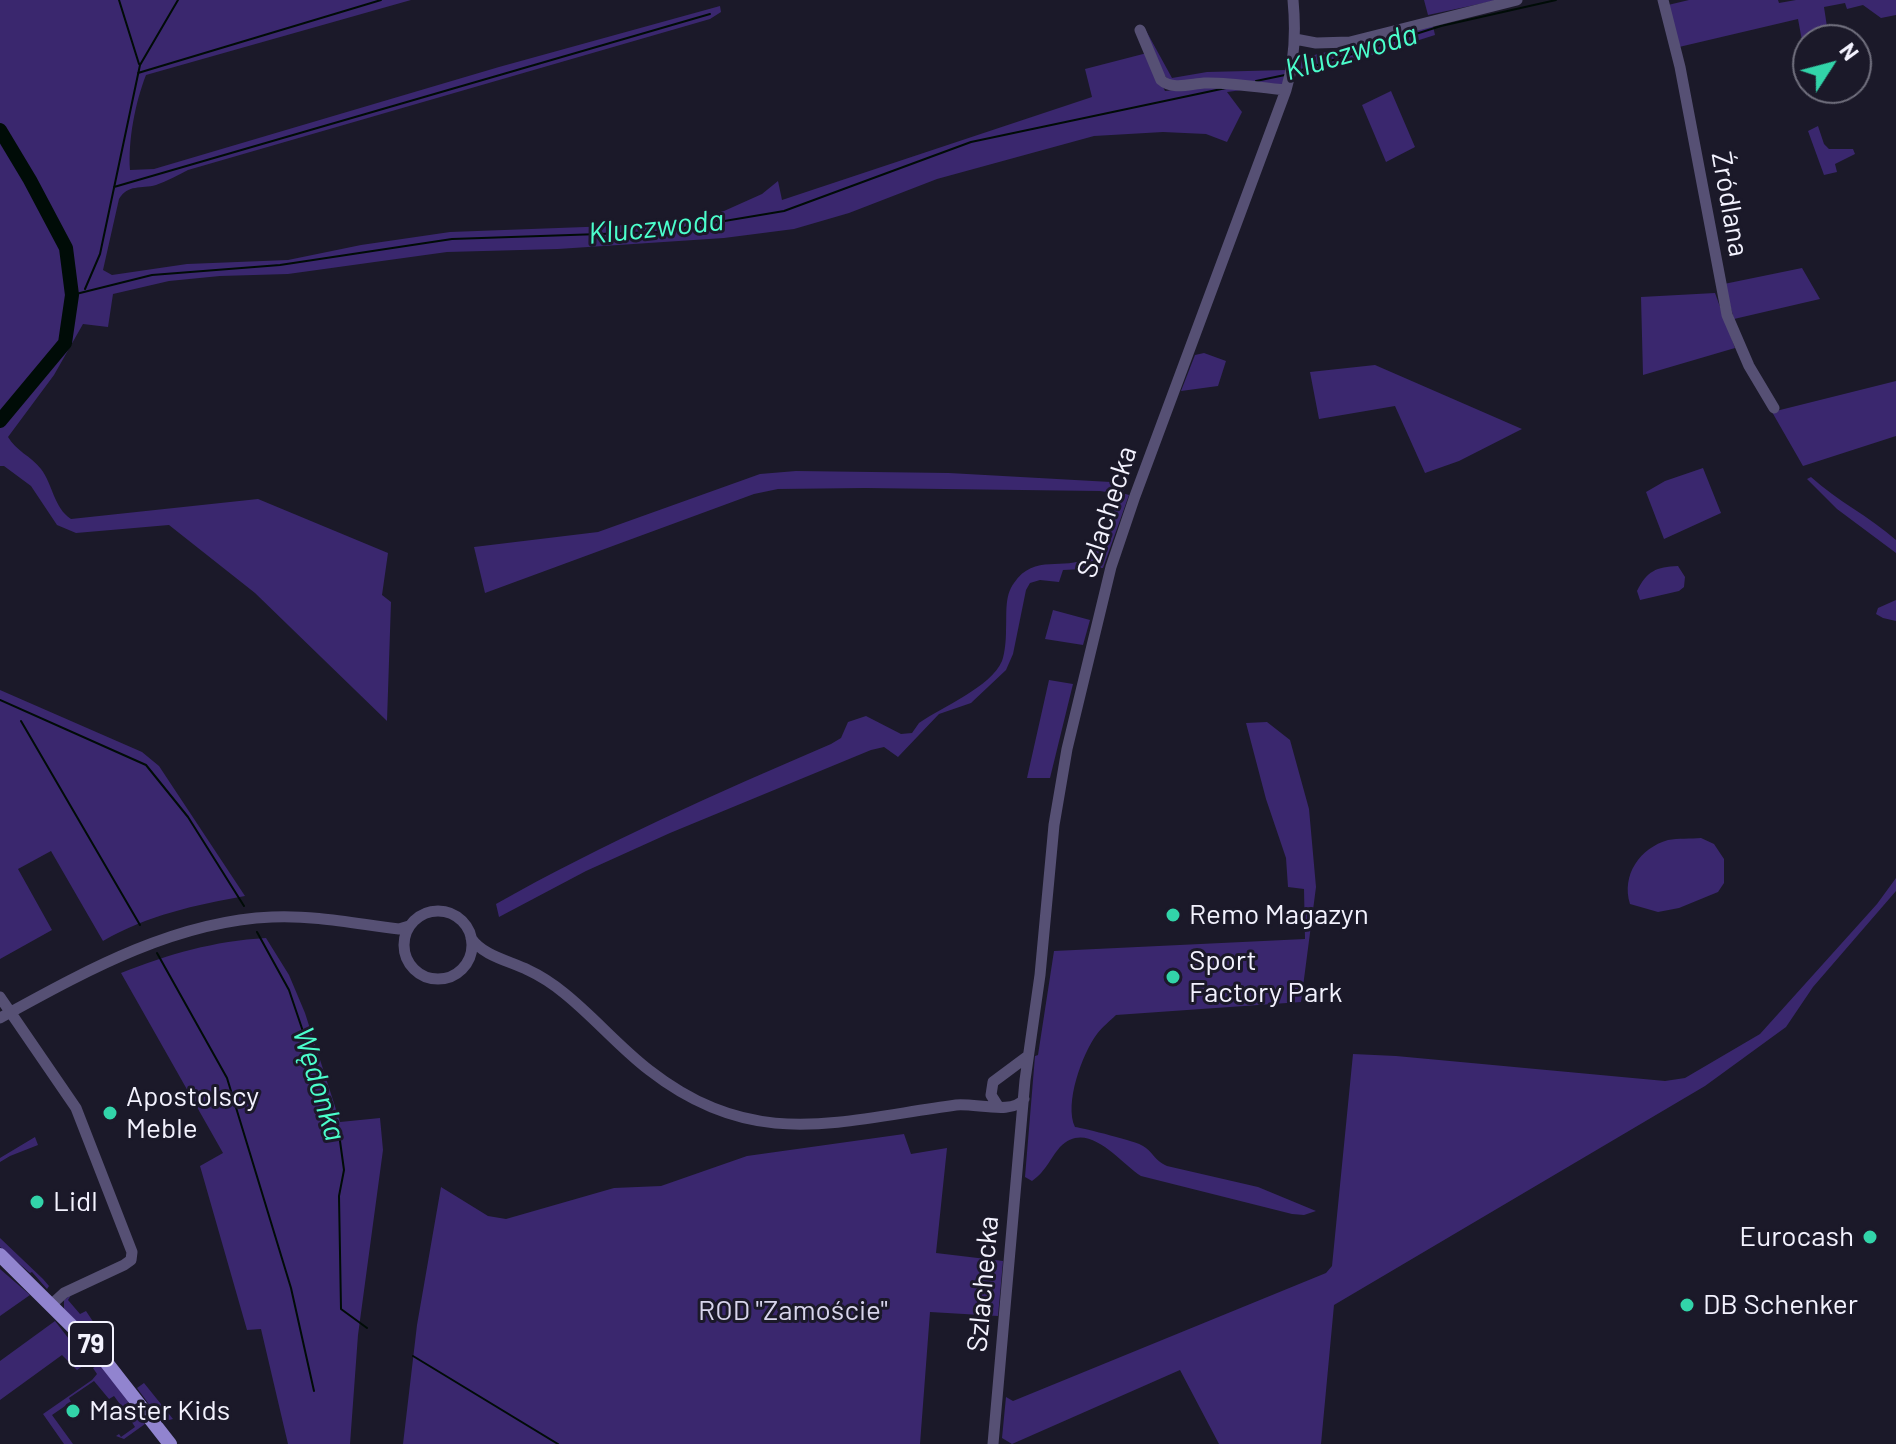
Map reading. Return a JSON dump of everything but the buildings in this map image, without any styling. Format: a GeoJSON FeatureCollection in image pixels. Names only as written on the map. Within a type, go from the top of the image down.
{"type":"FeatureCollection","features":[{"type":"Feature","properties":{"kind":"main road","name":"79"},"geometry":{"type":"LineString","coordinates":[[0,1255],[52,1304],[126,1384],[170,1444]]}},
{"type":"Feature","properties":{"kind":"street","name":"Szlachecka"},"geometry":{"type":"LineString","coordinates":[[993,1444],[1024,1094],[1059,795],[1111,567],[1142,474],[1287,87],[1293,66],[1295,39],[1293,0]]}},
{"type":"Feature","properties":{"kind":"street"},"geometry":{"type":"LineString","coordinates":[[1295,39],[1316,43],[1350,42],[1517,0]]}},
{"type":"Feature","properties":{"kind":"street","name":"Źródlana"},"geometry":{"type":"LineString","coordinates":[[1663,0],[1680,67],[1727,315],[1749,366],[1774,408]]}},
{"type":"Feature","properties":{"kind":"street"},"geometry":{"type":"LineString","coordinates":[[1140,30],[1161,80],[1166,84],[1287,87]]}},
{"type":"Feature","properties":{"kind":"street"},"geometry":{"type":"LineString","coordinates":[[5,1015],[99,965],[144,946],[229,922],[276,917],[399,929],[409,926],[425,913],[446,912],[462,921],[476,944],[499,958],[529,970],[563,992],[631,1056],[677,1091],[736,1117],[764,1123],[829,1124],[959,1105],[1018,1106],[1024,1094],[1019,1078],[1005,1073]]}},
{"type":"Feature","properties":{"kind":"street"},"geometry":{"type":"LineString","coordinates":[[372,926],[401,941],[411,966],[429,978],[448,977],[480,957],[499,958]]}},
{"type":"Feature","properties":{"kind":"street"},"geometry":{"type":"LineString","coordinates":[[404,946],[409,926]]}},
{"type":"Feature","properties":{"kind":"street"},"geometry":{"type":"LineString","coordinates":[[464,967],[472,950],[471,938]]}},
{"type":"Feature","properties":{"kind":"street"},"geometry":{"type":"LineString","coordinates":[[0,997],[5,1015],[76,1108],[132,1252],[131,1260],[124,1265],[64,1293],[52,1304]]}},
{"type":"Feature","properties":{"kind":"street"},"geometry":{"type":"LineString","coordinates":[[959,1105],[991,1086],[995,1079],[1028,1056]]}},
{"type":"Feature","properties":{"kind":"street"},"geometry":{"type":"LineString","coordinates":[[991,1086],[991,1095],[1014,1116],[1021,1129]]}},
{"type":"Feature","properties":{"kind":"green space"},"geometry":{"type":"Polygon","coordinates":[[[0,0],[411,0],[146,75],[133,122],[130,170],[154,169],[499,67],[720,6],[721,12],[710,19],[188,170],[156,185],[131,189],[119,199],[103,270],[112,275],[187,264],[288,260],[450,232],[612,226],[696,219],[724,211],[762,194],[778,181],[782,200],[1092,97],[1085,69],[1147,53],[1165,91],[1215,86],[1242,90],[1227,92],[1242,112],[1227,142],[1206,134],[1163,132],[1094,136],[937,179],[849,213],[794,229],[724,238],[558,249],[447,252],[288,274],[169,281],[113,294],[108,327],[83,324],[54,375],[8,437],[41,469],[57,503],[71,519],[258,499],[388,553],[382,595],[391,602],[387,721],[255,593],[169,525],[76,533],[57,525],[31,486],[0,466],[0,0]]]}},
{"type":"Feature","properties":{"kind":"green space"},"geometry":{"type":"Polygon","coordinates":[[[1424,0],[1498,0],[1428,15],[1424,0]]]}},
{"type":"Feature","properties":{"kind":"green space"},"geometry":{"type":"Polygon","coordinates":[[[1689,0],[1778,0],[1779,3],[1796,0],[1896,0],[1896,15],[1881,18],[1863,5],[1847,9],[1845,3],[1824,7],[1827,24],[1799,24],[1798,19],[1679,47],[1668,5],[1689,0]]]}},
{"type":"Feature","properties":{"kind":"green space"},"geometry":{"type":"Polygon","coordinates":[[[1433,26],[1435,35],[1299,78],[1302,58],[1433,26]]]}},
{"type":"Feature","properties":{"kind":"green space"},"geometry":{"type":"Polygon","coordinates":[[[1144,27],[1172,78],[1207,72],[1287,70],[1282,86],[1171,82],[1163,74],[1144,27]]]}},
{"type":"Feature","properties":{"kind":"green space"},"geometry":{"type":"Polygon","coordinates":[[[1391,91],[1415,147],[1386,162],[1362,105],[1391,91]]]}},
{"type":"Feature","properties":{"kind":"green space"},"geometry":{"type":"Polygon","coordinates":[[[1818,126],[1829,149],[1853,149],[1855,154],[1835,164],[1837,172],[1824,175],[1808,131],[1818,126]]]}},
{"type":"Feature","properties":{"kind":"green space"},"geometry":{"type":"Polygon","coordinates":[[[1802,268],[1820,299],[1734,319],[1724,284],[1802,268]]]}},
{"type":"Feature","properties":{"kind":"green space"},"geometry":{"type":"Polygon","coordinates":[[[1715,293],[1735,348],[1643,375],[1641,297],[1715,293]]]}},
{"type":"Feature","properties":{"kind":"green space"},"geometry":{"type":"Polygon","coordinates":[[[1204,353],[1226,361],[1218,386],[1181,391],[1195,355],[1204,353]]]}},
{"type":"Feature","properties":{"kind":"green space"},"geometry":{"type":"Polygon","coordinates":[[[1375,365],[1522,429],[1459,461],[1425,473],[1395,406],[1319,419],[1310,372],[1375,365]]]}},
{"type":"Feature","properties":{"kind":"green space"},"geometry":{"type":"Polygon","coordinates":[[[1896,381],[1896,436],[1803,466],[1772,412],[1896,381]]]}},
{"type":"Feature","properties":{"kind":"green space"},"geometry":{"type":"Polygon","coordinates":[[[1703,468],[1721,513],[1664,539],[1646,492],[1665,481],[1703,468]]]}},
{"type":"Feature","properties":{"kind":"green space"},"geometry":{"type":"Polygon","coordinates":[[[796,471],[949,473],[1129,483],[1122,493],[1129,495],[1103,568],[1063,570],[1059,582],[1040,580],[1030,583],[1013,654],[1006,670],[971,703],[939,714],[898,757],[884,747],[871,750],[670,833],[586,871],[499,917],[496,904],[619,839],[831,744],[841,738],[848,722],[866,716],[901,734],[912,733],[919,723],[977,688],[996,670],[1004,654],[1007,600],[1014,583],[1031,568],[1087,558],[1103,538],[1121,494],[1100,491],[778,489],[754,494],[485,593],[474,547],[598,532],[760,474],[796,471]]]}},
{"type":"Feature","properties":{"kind":"green space"},"geometry":{"type":"Polygon","coordinates":[[[1811,477],[1896,540],[1896,553],[1837,509],[1807,479],[1811,477]]]}},
{"type":"Feature","properties":{"kind":"green space"},"geometry":{"type":"Polygon","coordinates":[[[1678,566],[1685,577],[1684,587],[1679,591],[1640,600],[1637,591],[1649,575],[1658,569],[1678,566]]]}},
{"type":"Feature","properties":{"kind":"green space"},"geometry":{"type":"Polygon","coordinates":[[[1896,600],[1896,621],[1876,614],[1878,608],[1896,600]]]}},
{"type":"Feature","properties":{"kind":"green space"},"geometry":{"type":"Polygon","coordinates":[[[1053,610],[1090,620],[1083,645],[1045,639],[1053,610]]]}},
{"type":"Feature","properties":{"kind":"green space"},"geometry":{"type":"Polygon","coordinates":[[[1049,680],[1073,684],[1050,778],[1027,778],[1049,680]]]}},
{"type":"Feature","properties":{"kind":"green space"},"geometry":{"type":"Polygon","coordinates":[[[0,690],[142,752],[159,766],[245,896],[172,912],[137,924],[103,941],[51,851],[18,869],[52,930],[0,959],[0,690]]]}},
{"type":"Feature","properties":{"kind":"green space"},"geometry":{"type":"Polygon","coordinates":[[[1267,722],[1290,740],[1309,809],[1316,887],[1301,1002],[1116,1015],[1099,1031],[1086,1054],[1076,1079],[1072,1117],[1075,1127],[1139,1144],[1167,1166],[1258,1187],[1316,1211],[1304,1215],[1292,1214],[1141,1176],[1103,1146],[1082,1137],[1071,1139],[1060,1147],[1045,1169],[1032,1181],[1025,1177],[1035,1056],[1038,1055],[1054,951],[1305,939],[1304,889],[1288,887],[1286,858],[1266,799],[1246,723],[1267,722]]]}},
{"type":"Feature","properties":{"kind":"green space"},"geometry":{"type":"Polygon","coordinates":[[[1701,838],[1714,844],[1724,859],[1724,883],[1718,892],[1679,908],[1658,912],[1630,904],[1628,883],[1641,856],[1668,840],[1701,838]]]}},
{"type":"Feature","properties":{"kind":"green space"},"geometry":{"type":"Polygon","coordinates":[[[1896,878],[1896,891],[1813,987],[1786,1027],[1705,1086],[1334,1305],[1321,1444],[1219,1444],[1180,1370],[1012,1444],[1002,1438],[1006,1397],[1013,1401],[1326,1273],[1332,1266],[1353,1054],[1665,1081],[1685,1078],[1760,1034],[1877,904],[1896,878]]]}},
{"type":"Feature","properties":{"kind":"green space"},"geometry":{"type":"Polygon","coordinates":[[[266,938],[289,975],[305,1013],[340,1122],[380,1118],[383,1150],[358,1335],[350,1444],[288,1444],[261,1329],[247,1330],[200,1166],[223,1153],[121,973],[192,950],[266,938]]]}},
{"type":"Feature","properties":{"kind":"green space","name":"ROD \"Zamoście\""},"geometry":{"type":"Polygon","coordinates":[[[904,1134],[911,1154],[947,1148],[936,1253],[1003,1261],[998,1316],[930,1312],[920,1444],[403,1444],[417,1325],[441,1187],[488,1216],[506,1219],[614,1188],[661,1186],[747,1156],[904,1134]]]}},
{"type":"Feature","properties":{"kind":"green space"},"geometry":{"type":"Polygon","coordinates":[[[35,1137],[38,1145],[0,1162],[0,1158],[35,1137]]]}},
{"type":"Feature","properties":{"kind":"green space"},"geometry":{"type":"Polygon","coordinates":[[[0,1238],[43,1279],[49,1286],[47,1289],[32,1272],[0,1247],[0,1238]]]}},
{"type":"Feature","properties":{"kind":"green space"},"geometry":{"type":"Polygon","coordinates":[[[0,1269],[30,1295],[0,1316],[0,1269]]]}},
{"type":"Feature","properties":{"kind":"green space"},"geometry":{"type":"Polygon","coordinates":[[[71,1295],[68,1300],[80,1314],[86,1311],[102,1335],[95,1340],[64,1309],[64,1300],[71,1295]]]}},
{"type":"Feature","properties":{"kind":"green space"},"geometry":{"type":"Polygon","coordinates":[[[55,1321],[69,1339],[90,1353],[93,1359],[77,1370],[62,1355],[0,1400],[0,1361],[55,1321]]]}},
{"type":"Feature","properties":{"kind":"green space"},"geometry":{"type":"Polygon","coordinates":[[[100,1364],[130,1401],[122,1407],[114,1396],[109,1399],[94,1381],[69,1398],[71,1402],[52,1415],[73,1444],[64,1444],[43,1414],[92,1380],[97,1374],[93,1368],[100,1364]]]}},
{"type":"Feature","properties":{"kind":"green space"},"geometry":{"type":"Polygon","coordinates":[[[144,1383],[173,1419],[162,1422],[137,1388],[144,1383]]]}},
{"type":"Feature","properties":{"kind":"green space"},"geometry":{"type":"Polygon","coordinates":[[[133,1405],[145,1424],[124,1439],[116,1436],[119,1434],[121,1437],[135,1427],[124,1410],[133,1405]]]}},
{"type":"Feature","properties":{"kind":"waterway"},"geometry":{"type":"LineString","coordinates":[[119,0],[139,64]]}},
{"type":"Feature","properties":{"kind":"waterway"},"geometry":{"type":"LineString","coordinates":[[85,289],[100,254],[140,65],[178,0]]}},
{"type":"Feature","properties":{"kind":"waterway"},"geometry":{"type":"LineString","coordinates":[[138,73],[381,0]]}},
{"type":"Feature","properties":{"kind":"waterway","name":"Kluczwoda"},"geometry":{"type":"LineString","coordinates":[[1295,72],[1441,26],[1556,0]]}},
{"type":"Feature","properties":{"kind":"waterway"},"geometry":{"type":"LineString","coordinates":[[114,187],[710,14]]}},
{"type":"Feature","properties":{"kind":"waterway","name":"Kluczwoda"},"geometry":{"type":"LineString","coordinates":[[1256,81],[1285,75]]}},
{"type":"Feature","properties":{"kind":"waterway","name":"Kluczwoda"},"geometry":{"type":"LineString","coordinates":[[72,295],[152,275],[280,265],[452,239],[659,232],[784,211],[971,142],[1226,88]]}},
{"type":"Feature","properties":{"kind":"waterway"},"geometry":{"type":"LineString","coordinates":[[0,130],[66,248],[72,295],[65,343],[0,421]]}},
{"type":"Feature","properties":{"kind":"waterway","name":"Wędonka"},"geometry":{"type":"LineString","coordinates":[[0,700],[146,765],[188,817],[244,906]]}},
{"type":"Feature","properties":{"kind":"waterway"},"geometry":{"type":"LineString","coordinates":[[21,721],[140,925]]}},
{"type":"Feature","properties":{"kind":"waterway","name":"Wędonka"},"geometry":{"type":"LineString","coordinates":[[257,932],[289,990],[340,1141],[344,1170],[339,1196],[341,1309],[367,1328]]}},
{"type":"Feature","properties":{"kind":"waterway"},"geometry":{"type":"LineString","coordinates":[[157,953],[227,1078],[291,1288],[314,1391]]}},
{"type":"Feature","properties":{"kind":"waterway","name":"Wędonka"},"geometry":{"type":"LineString","coordinates":[[413,1356],[558,1444]]}},
{"type":"Feature","properties":{"kind":"place","name":"Remo Magazyn"},"geometry":{"type":"Point","coordinates":[1173,915]}},
{"type":"Feature","properties":{"kind":"place","name":"Sport Factory Park"},"geometry":{"type":"Point","coordinates":[1173,977]}},
{"type":"Feature","properties":{"kind":"place","name":"Apostolscy Meble"},"geometry":{"type":"Point","coordinates":[110,1113]}},
{"type":"Feature","properties":{"kind":"place","name":"Lidl"},"geometry":{"type":"Point","coordinates":[37,1202]}},
{"type":"Feature","properties":{"kind":"place","name":"Eurocash"},"geometry":{"type":"Point","coordinates":[1870,1237]}},
{"type":"Feature","properties":{"kind":"place","name":"DB Schenker"},"geometry":{"type":"Point","coordinates":[1687,1305]}},
{"type":"Feature","properties":{"kind":"place","name":"Master Kids"},"geometry":{"type":"Point","coordinates":[73,1411]}}]}
